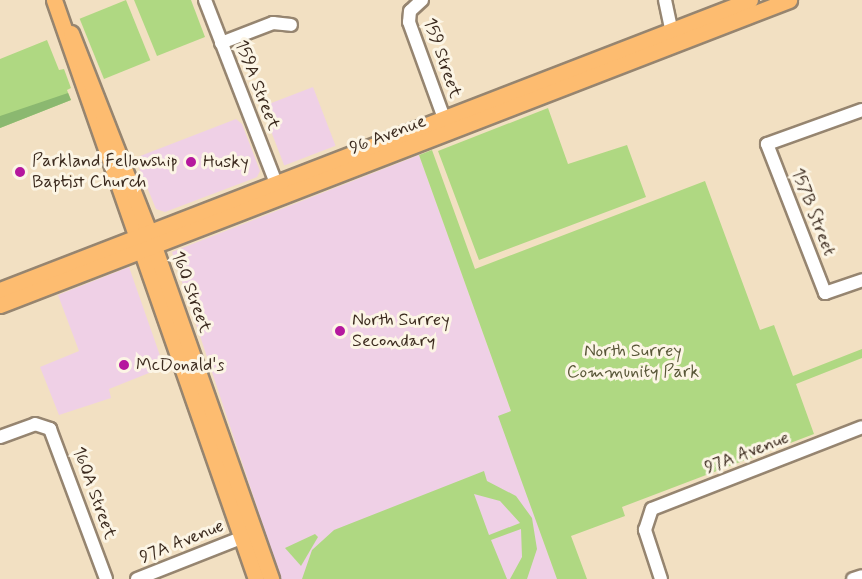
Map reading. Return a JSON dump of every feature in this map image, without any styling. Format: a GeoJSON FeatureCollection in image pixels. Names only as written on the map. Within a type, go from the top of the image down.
{"type":"FeatureCollection","features":[{"type":"Feature","properties":{"kind":"main road","name":"160 Street"},"geometry":{"type":"LineString","coordinates":[[54,0],[63,22],[67,45],[145,241],[271,579]]}},
{"type":"Feature","properties":{"kind":"main road","name":"96 Avenue"},"geometry":{"type":"LineString","coordinates":[[0,290],[145,241],[674,37],[750,0]]}},
{"type":"Feature","properties":{"kind":"main road","name":"96 Avenue"},"geometry":{"type":"LineString","coordinates":[[0,305],[276,183],[444,118],[674,37],[789,0]]}},
{"type":"Feature","properties":{"kind":"main road","name":"160 Street"},"geometry":{"type":"LineString","coordinates":[[145,241],[256,579]]}},
{"type":"Feature","properties":{"kind":"street","name":"159A Street"},"geometry":{"type":"LineString","coordinates":[[205,0],[276,183]]}},
{"type":"Feature","properties":{"kind":"street","name":"159 Street"},"geometry":{"type":"LineString","coordinates":[[422,0],[410,11],[409,22],[444,118]]}},
{"type":"Feature","properties":{"kind":"street"},"geometry":{"type":"LineString","coordinates":[[664,0],[674,37]]}},
{"type":"Feature","properties":{"kind":"street"},"geometry":{"type":"LineString","coordinates":[[221,43],[273,23],[291,25]]}},
{"type":"Feature","properties":{"kind":"street","name":"157B Street"},"geometry":{"type":"LineString","coordinates":[[862,110],[767,144],[825,293],[862,280]]}},
{"type":"Feature","properties":{"kind":"street","name":"160A Street"},"geometry":{"type":"LineString","coordinates":[[0,437],[42,424],[53,434],[106,579]]}},
{"type":"Feature","properties":{"kind":"street","name":"97A Avenue"},"geometry":{"type":"LineString","coordinates":[[661,579],[646,537],[647,516],[668,501],[862,428]]}},
{"type":"Feature","properties":{"kind":"street","name":"97A Avenue"},"geometry":{"type":"LineString","coordinates":[[136,579],[241,538]]}},
{"type":"Feature","properties":{"kind":"street"},"geometry":{"type":"LineString","coordinates":[[853,579],[862,576]]}},
{"type":"Feature","properties":{"kind":"shaded area"},"geometry":{"type":"Polygon","coordinates":[[[313,87],[336,146],[284,166],[262,107],[313,87]]]}},
{"type":"Feature","properties":{"kind":"shaded area"},"geometry":{"type":"Polygon","coordinates":[[[236,119],[242,124],[260,171],[257,177],[165,212],[156,209],[135,158],[236,119]]]}},
{"type":"Feature","properties":{"kind":"shaded area","name":"North Surrey Secondary"},"geometry":{"type":"Polygon","coordinates":[[[419,155],[511,411],[499,417],[557,579],[281,579],[172,252],[419,155]]]}},
{"type":"Feature","properties":{"kind":"shaded area"},"geometry":{"type":"Polygon","coordinates":[[[129,267],[164,367],[109,389],[111,398],[59,415],[40,367],[79,351],[58,295],[129,267]]]}},
{"type":"Feature","properties":{"kind":"green space"},"geometry":{"type":"Polygon","coordinates":[[[126,0],[150,60],[104,79],[80,19],[126,0]]]}},
{"type":"Feature","properties":{"kind":"green space"},"geometry":{"type":"Polygon","coordinates":[[[134,0],[191,0],[205,37],[157,56],[134,0]]]}},
{"type":"Feature","properties":{"kind":"green space"},"geometry":{"type":"Polygon","coordinates":[[[47,40],[59,70],[64,69],[71,88],[67,90],[71,100],[0,128],[0,59],[47,40]]]}},
{"type":"Feature","properties":{"kind":"green space"},"geometry":{"type":"Polygon","coordinates":[[[68,93],[71,100],[0,128],[0,116],[68,93]]]}},
{"type":"Feature","properties":{"kind":"green space"},"geometry":{"type":"Polygon","coordinates":[[[548,108],[568,164],[627,145],[646,197],[479,260],[438,151],[548,108]]]}},
{"type":"Feature","properties":{"kind":"green space","name":"North Surrey Community Park"},"geometry":{"type":"Polygon","coordinates":[[[432,150],[475,269],[705,181],[760,330],[774,325],[793,376],[862,349],[862,358],[796,384],[814,434],[622,507],[625,516],[571,536],[587,579],[557,579],[498,416],[511,411],[419,155],[432,150]]]}},
{"type":"Feature","properties":{"kind":"green space"},"geometry":{"type":"Polygon","coordinates":[[[484,471],[487,481],[516,496],[532,518],[537,549],[527,579],[510,579],[522,557],[521,529],[491,540],[507,579],[302,579],[312,550],[334,530],[484,471]],[[474,494],[489,535],[520,523],[500,501],[474,494]]]}},
{"type":"Feature","properties":{"kind":"green space"},"geometry":{"type":"Polygon","coordinates":[[[315,534],[318,537],[301,566],[285,548],[315,534]]]}},
{"type":"Feature","properties":{"kind":"place","name":"Husky"},"geometry":{"type":"Point","coordinates":[191,162]}},
{"type":"Feature","properties":{"kind":"place","name":"Parkland Fellowship Baptist Church"},"geometry":{"type":"Point","coordinates":[20,172]}},
{"type":"Feature","properties":{"kind":"place","name":"North Surrey Secondary"},"geometry":{"type":"Point","coordinates":[340,331]}},
{"type":"Feature","properties":{"kind":"place","name":"McDonald's"},"geometry":{"type":"Point","coordinates":[124,365]}}]}
